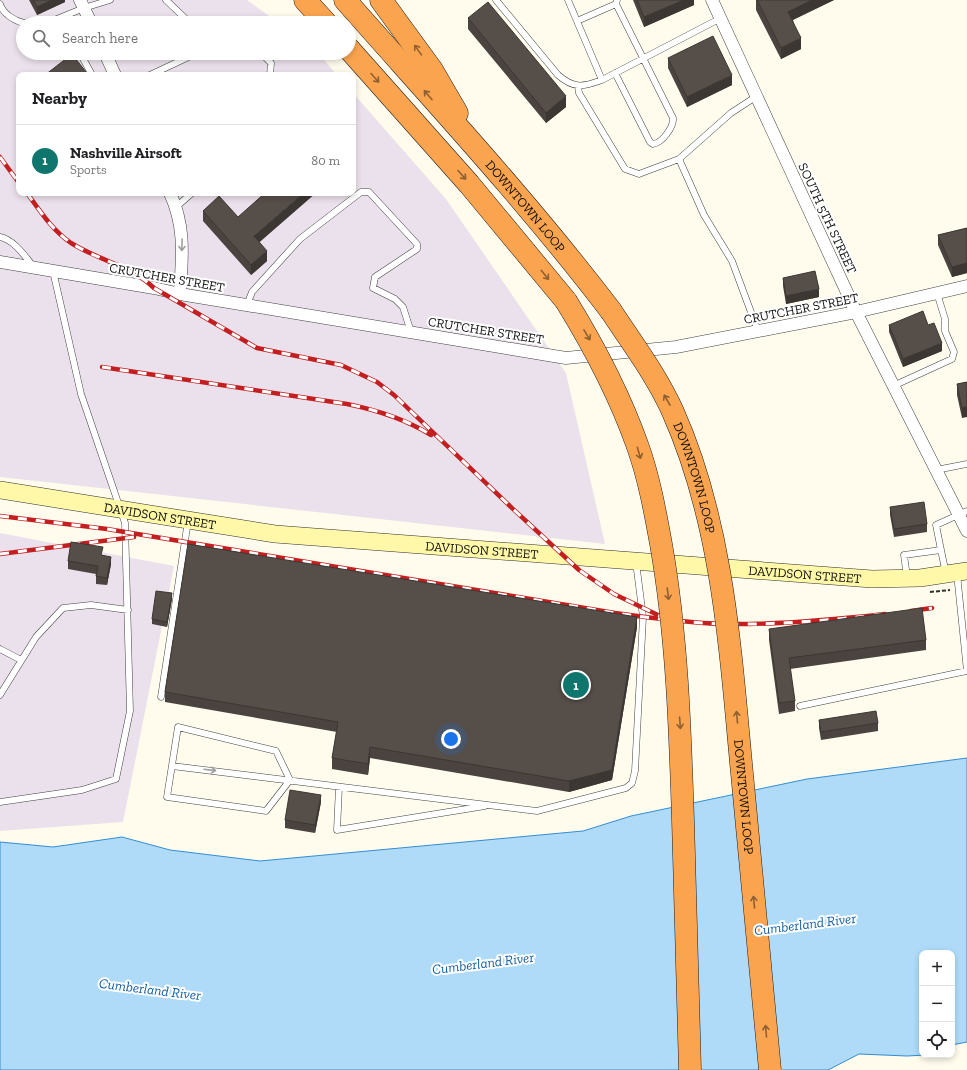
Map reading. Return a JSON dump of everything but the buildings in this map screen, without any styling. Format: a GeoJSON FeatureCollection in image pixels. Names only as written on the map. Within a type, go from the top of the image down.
{"type":"FeatureCollection","features":[{"type":"Feature","properties":{"kind":"highway"},"geometry":{"type":"LineString","coordinates":[[305,0],[320,16]]}},
{"type":"Feature","properties":{"kind":"highway","name":"DOWNTOWN LOOP"},"geometry":{"type":"LineString","coordinates":[[345,0],[578,268],[611,311],[648,368],[673,411],[695,471],[713,535],[725,607],[770,1070]]}},
{"type":"Feature","properties":{"kind":"highway"},"geometry":{"type":"LineString","coordinates":[[381,0],[432,70],[482,156]]}},
{"type":"Feature","properties":{"kind":"highway"},"geometry":{"type":"LineString","coordinates":[[356,57],[469,184],[566,301],[594,348],[621,403],[638,448],[654,504],[665,567],[675,646],[681,734],[690,1070]]}},
{"type":"Feature","properties":{"kind":"street","name":"SOUTH 5TH STREET"},"geometry":{"type":"LineString","coordinates":[[712,0],[856,312],[936,470],[963,513],[967,531]]}},
{"type":"Feature","properties":{"kind":"street"},"geometry":{"type":"LineString","coordinates":[[82,4],[88,16]]}},
{"type":"Feature","properties":{"kind":"street"},"geometry":{"type":"LineString","coordinates":[[108,60],[114,72]]}},
{"type":"Feature","properties":{"kind":"street"},"geometry":{"type":"LineString","coordinates":[[171,196],[176,207],[183,241],[180,294]]}},
{"type":"Feature","properties":{"kind":"street","name":"CRUTCHER STREET"},"geometry":{"type":"LineString","coordinates":[[0,262],[154,288],[180,294],[566,358],[676,347],[856,312],[967,286]]}},
{"type":"Feature","properties":{"kind":"street","name":"DAVIDSON STREET"},"geometry":{"type":"LineString","coordinates":[[0,490],[275,534],[872,579],[907,578],[957,573]]}},
{"type":"Feature","properties":{"kind":"lane"},"geometry":{"type":"LineString","coordinates":[[66,16],[82,4],[110,0]]}},
{"type":"Feature","properties":{"kind":"lane"},"geometry":{"type":"LineString","coordinates":[[166,0],[183,16]]}},
{"type":"Feature","properties":{"kind":"lane"},"geometry":{"type":"LineString","coordinates":[[496,0],[558,75],[568,83],[578,86],[588,85],[602,80],[721,18]]}},
{"type":"Feature","properties":{"kind":"lane"},"geometry":{"type":"LineString","coordinates":[[568,0],[602,80]]}},
{"type":"Feature","properties":{"kind":"lane"},"geometry":{"type":"LineString","coordinates":[[577,21],[616,2],[673,118],[673,126],[656,144],[650,142],[615,73]]}},
{"type":"Feature","properties":{"kind":"lane"},"geometry":{"type":"LineString","coordinates":[[0,4],[1,7],[16,21]]}},
{"type":"Feature","properties":{"kind":"lane"},"geometry":{"type":"LineString","coordinates":[[84,60],[90,72]]}},
{"type":"Feature","properties":{"kind":"lane"},"geometry":{"type":"LineString","coordinates":[[156,72],[182,60]]}},
{"type":"Feature","properties":{"kind":"lane"},"geometry":{"type":"LineString","coordinates":[[268,60],[271,63],[270,72]]}},
{"type":"Feature","properties":{"kind":"lane"},"geometry":{"type":"LineString","coordinates":[[578,86],[579,93],[625,169],[639,174],[679,159],[731,113],[757,96]]}},
{"type":"Feature","properties":{"kind":"lane"},"geometry":{"type":"LineString","coordinates":[[679,159],[704,215],[732,261],[758,331]]}},
{"type":"Feature","properties":{"kind":"lane"},"geometry":{"type":"LineString","coordinates":[[356,196],[361,192],[369,192],[417,244],[417,249],[375,277],[373,288],[395,299],[403,307],[411,332]]}},
{"type":"Feature","properties":{"kind":"lane"},"geometry":{"type":"LineString","coordinates":[[176,207],[189,196]]}},
{"type":"Feature","properties":{"kind":"lane"},"geometry":{"type":"LineString","coordinates":[[247,305],[252,292],[300,239],[356,196]]}},
{"type":"Feature","properties":{"kind":"lane"},"geometry":{"type":"LineString","coordinates":[[0,237],[6,238],[22,252],[35,268]]}},
{"type":"Feature","properties":{"kind":"lane"},"geometry":{"type":"LineString","coordinates":[[0,802],[82,790],[116,779],[130,711],[125,523],[119,510],[80,394],[53,271]]}},
{"type":"Feature","properties":{"kind":"lane"},"geometry":{"type":"LineString","coordinates":[[893,386],[952,359],[954,352],[944,331],[945,319],[938,293]]}},
{"type":"Feature","properties":{"kind":"lane"},"geometry":{"type":"LineString","coordinates":[[936,470],[967,464]]}},
{"type":"Feature","properties":{"kind":"lane"},"geometry":{"type":"LineString","coordinates":[[800,706],[967,671],[957,573],[941,550],[936,525],[963,513]]}},
{"type":"Feature","properties":{"kind":"lane"},"geometry":{"type":"LineString","coordinates":[[161,697],[188,520]]}},
{"type":"Feature","properties":{"kind":"lane"},"geometry":{"type":"LineString","coordinates":[[907,578],[904,555],[941,550]]}},
{"type":"Feature","properties":{"kind":"lane"},"geometry":{"type":"LineString","coordinates":[[172,766],[537,811],[601,796],[626,788],[632,783],[635,771],[643,617],[636,562]]}},
{"type":"Feature","properties":{"kind":"lane"},"geometry":{"type":"LineString","coordinates":[[0,695],[36,637],[63,608],[91,605],[128,610]]}},
{"type":"Feature","properties":{"kind":"lane"},"geometry":{"type":"LineString","coordinates":[[0,649],[21,660]]}},
{"type":"Feature","properties":{"kind":"lane"},"geometry":{"type":"LineString","coordinates":[[178,727],[276,751],[290,780],[266,811],[167,797],[178,727]]}},
{"type":"Feature","properties":{"kind":"lane"},"geometry":{"type":"LineString","coordinates":[[339,787],[337,830],[493,805]]}},
{"type":"Feature","properties":{"kind":"shaded area"},"geometry":{"type":"Polygon","coordinates":[[[0,0],[247,0],[269,16],[16,16],[16,60],[324,60],[334,72],[16,72],[16,196],[356,196],[356,96],[446,199],[566,373],[605,544],[0,477],[0,0]]]}},
{"type":"Feature","properties":{"kind":"shaded area"},"geometry":{"type":"Polygon","coordinates":[[[0,533],[174,566],[123,822],[0,831],[0,533]]]}},
{"type":"Feature","properties":{"kind":"water","name":"Cumberland River"},"geometry":{"type":"Polygon","coordinates":[[[967,758],[967,1042],[955,1044],[955,950],[919,950],[919,1055],[859,1054],[828,1070],[0,1070],[0,842],[53,847],[122,837],[170,850],[260,861],[583,831],[631,816],[807,779],[967,758]]]}},
{"type":"Feature","properties":{"kind":"railway"},"geometry":{"type":"LineString","coordinates":[[0,157],[16,179]]}},
{"type":"Feature","properties":{"kind":"railway"},"geometry":{"type":"LineString","coordinates":[[29,196],[52,226],[71,243],[135,274],[154,288],[257,348],[341,365],[377,382],[394,395],[579,570],[614,594],[660,616]]}},
{"type":"Feature","properties":{"kind":"railway"},"geometry":{"type":"LineString","coordinates":[[102,367],[347,404],[390,416],[411,424],[431,435]]}},
{"type":"Feature","properties":{"kind":"railway"},"geometry":{"type":"LineString","coordinates":[[0,516],[107,529],[615,613],[696,623],[764,624],[885,614]]}},
{"type":"Feature","properties":{"kind":"railway"},"geometry":{"type":"LineString","coordinates":[[0,554],[134,537]]}},
{"type":"Feature","properties":{"kind":"railway"},"geometry":{"type":"LineString","coordinates":[[911,611],[932,608]]}},
{"type":"Feature","properties":{"kind":"place","name":"Nashville Airsoft"},"geometry":{"type":"Point","coordinates":[576,685]}}]}
